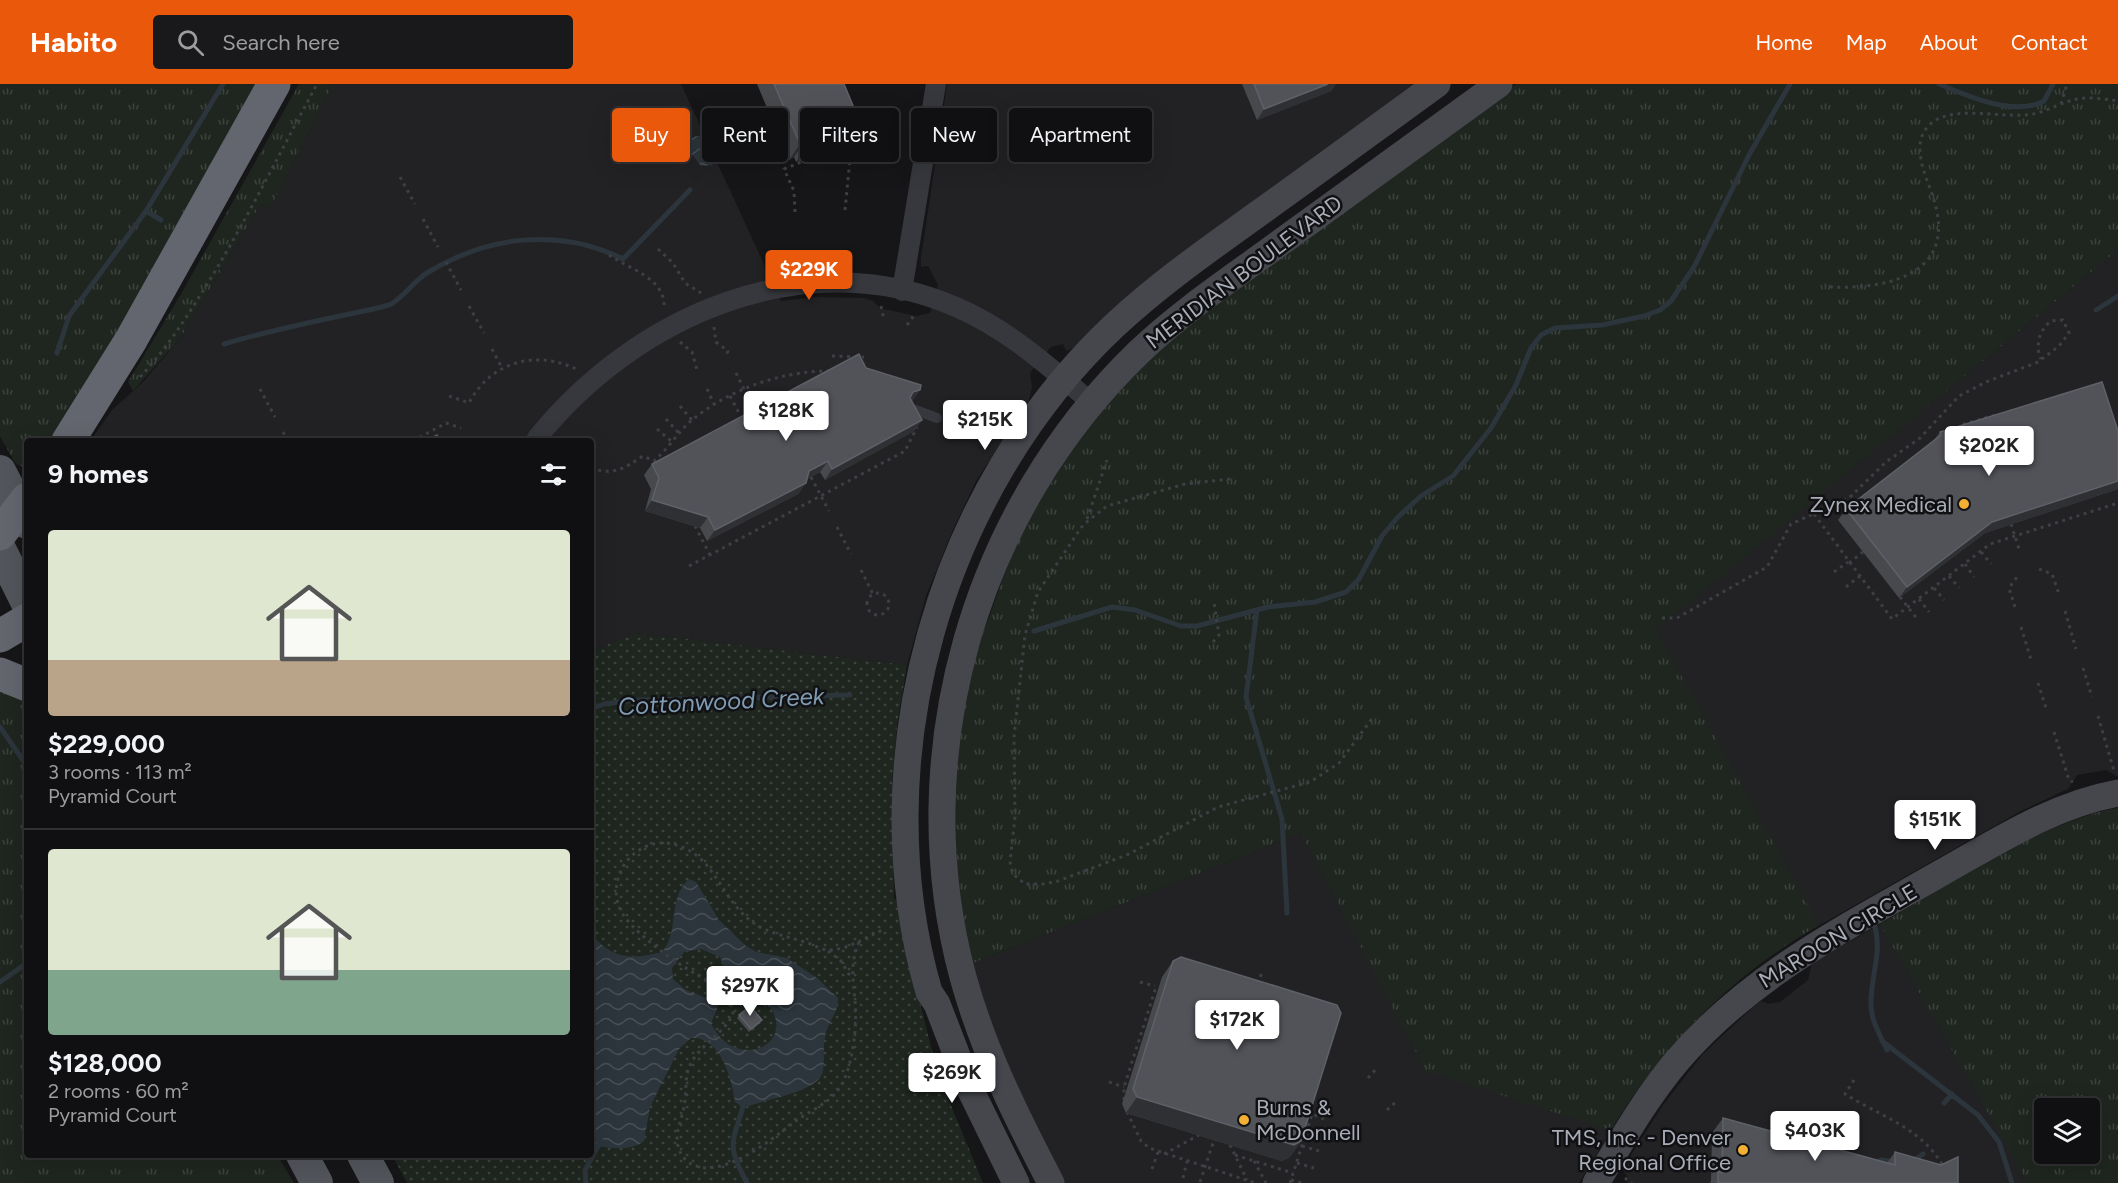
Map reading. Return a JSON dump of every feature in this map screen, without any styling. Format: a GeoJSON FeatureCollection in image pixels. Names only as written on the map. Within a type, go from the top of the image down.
{"type":"FeatureCollection","features":[{"type":"Feature","properties":{"kind":"highway"},"geometry":{"type":"LineString","coordinates":[[70,438],[131,340],[274,84]]}},
{"type":"Feature","properties":{"kind":"highway"},"geometry":{"type":"LineString","coordinates":[[0,534],[24,511]]}},
{"type":"Feature","properties":{"kind":"highway"},"geometry":{"type":"LineString","coordinates":[[0,636],[24,622]]}},
{"type":"Feature","properties":{"kind":"highway"},"geometry":{"type":"LineString","coordinates":[[0,674],[24,684]]}},
{"type":"Feature","properties":{"kind":"main road","name":"MERIDIAN BOULEVARD"},"geometry":{"type":"LineString","coordinates":[[1016,1183],[982,1115],[929,992],[914,921],[907,842],[908,763],[921,669],[947,585],[977,512],[1015,445],[1064,379],[1116,324],[1181,270],[1437,84]]}},
{"type":"Feature","properties":{"kind":"main road","name":"MERIDIAN BOULEVARD"},"geometry":{"type":"LineString","coordinates":[[1051,1183],[1000,1082],[977,1023],[963,977],[947,894],[942,828],[943,788],[950,716],[959,667],[987,577],[1028,494],[1060,444],[1092,403],[1140,351],[1185,312],[1499,84]]}},
{"type":"Feature","properties":{"kind":"main road"},"geometry":{"type":"LineString","coordinates":[[0,471],[24,508]]}},
{"type":"Feature","properties":{"kind":"main road"},"geometry":{"type":"LineString","coordinates":[[0,549],[24,597]]}},
{"type":"Feature","properties":{"kind":"main road","name":"MAROON CIRCLE"},"geometry":{"type":"LineString","coordinates":[[1596,1183],[1647,1101],[1676,1062],[1723,1013],[1762,981],[1828,936],[2032,822],[2114,785]]}},
{"type":"Feature","properties":{"kind":"main road"},"geometry":{"type":"LineString","coordinates":[[929,992],[928,1002],[952,1078],[995,1183]]}},
{"type":"Feature","properties":{"kind":"main road"},"geometry":{"type":"LineString","coordinates":[[304,1158],[316,1183]]}},
{"type":"Feature","properties":{"kind":"main road"},"geometry":{"type":"LineString","coordinates":[[365,1158],[378,1183]]}},
{"type":"Feature","properties":{"kind":"street"},"geometry":{"type":"LineString","coordinates":[[902,291],[936,84]]}},
{"type":"Feature","properties":{"kind":"street"},"geometry":{"type":"LineString","coordinates":[[537,438],[573,398],[616,362],[665,330],[717,305],[751,293],[811,282],[864,284],[946,303],[988,323],[1017,341],[1092,403]]}},
{"type":"Feature","properties":{"kind":"lane"},"geometry":{"type":"LineString","coordinates":[[910,408],[937,418]]}},
{"type":"Feature","properties":{"kind":"path"},"geometry":{"type":"LineString","coordinates":[[136,381],[179,330],[258,199],[317,84]]}},
{"type":"Feature","properties":{"kind":"path"},"geometry":{"type":"LineString","coordinates":[[2061,104],[2067,84]]}},
{"type":"Feature","properties":{"kind":"path"},"geometry":{"type":"LineString","coordinates":[[1830,287],[1864,287],[1885,283],[1915,271],[1930,255],[1938,234],[1938,214],[1920,149],[1921,138],[1929,125],[1942,118],[1956,115],[2030,115],[2085,98],[2118,101]]}},
{"type":"Feature","properties":{"kind":"path"},"geometry":{"type":"LineString","coordinates":[[795,212],[794,191],[784,169],[798,163],[796,157]]}},
{"type":"Feature","properties":{"kind":"path"},"geometry":{"type":"LineString","coordinates":[[845,210],[850,162]]}},
{"type":"Feature","properties":{"kind":"path"},"geometry":{"type":"LineString","coordinates":[[400,177],[415,204]]}},
{"type":"Feature","properties":{"kind":"path"},"geometry":{"type":"LineString","coordinates":[[423,219],[438,247]]}},
{"type":"Feature","properties":{"kind":"path"},"geometry":{"type":"LineString","coordinates":[[658,249],[673,263],[685,283],[701,293]]}},
{"type":"Feature","properties":{"kind":"path"},"geometry":{"type":"LineString","coordinates":[[609,255],[638,271],[655,284],[663,297],[663,310]]}},
{"type":"Feature","properties":{"kind":"path"},"geometry":{"type":"LineString","coordinates":[[446,262],[461,290]]}},
{"type":"Feature","properties":{"kind":"path"},"geometry":{"type":"LineString","coordinates":[[880,305],[884,320]]}},
{"type":"Feature","properties":{"kind":"path"},"geometry":{"type":"LineString","coordinates":[[469,306],[484,333]]}},
{"type":"Feature","properties":{"kind":"path"},"geometry":{"type":"LineString","coordinates":[[907,325],[917,313]]}},
{"type":"Feature","properties":{"kind":"path"},"geometry":{"type":"LineString","coordinates":[[1662,618],[1677,618],[1767,567],[1787,528],[1795,521],[1839,504],[1857,492],[1886,462],[1920,438],[1959,396],[2041,359],[2059,346],[2069,333],[2063,320],[2050,321],[2042,330],[2038,348],[2041,359]]}},
{"type":"Feature","properties":{"kind":"path"},"geometry":{"type":"LineString","coordinates":[[715,325],[716,342],[728,351],[726,355]]}},
{"type":"Feature","properties":{"kind":"path"},"geometry":{"type":"LineString","coordinates":[[679,341],[692,352],[697,370]]}},
{"type":"Feature","properties":{"kind":"path"},"geometry":{"type":"LineString","coordinates":[[492,349],[502,368]]}},
{"type":"Feature","properties":{"kind":"path"},"geometry":{"type":"LineString","coordinates":[[832,356],[864,357]]}},
{"type":"Feature","properties":{"kind":"path"},"geometry":{"type":"LineString","coordinates":[[449,396],[469,403],[484,381],[502,368],[538,359],[563,363],[582,372]]}},
{"type":"Feature","properties":{"kind":"path"},"geometry":{"type":"LineString","coordinates":[[594,469],[603,472],[623,470],[643,456],[654,461],[692,420],[714,404],[744,389],[786,375],[830,371]]}},
{"type":"Feature","properties":{"kind":"path"},"geometry":{"type":"LineString","coordinates":[[736,373],[744,389]]}},
{"type":"Feature","properties":{"kind":"path"},"geometry":{"type":"LineString","coordinates":[[260,389],[275,417]]}},
{"type":"Feature","properties":{"kind":"path"},"geometry":{"type":"LineString","coordinates":[[706,389],[714,404]]}},
{"type":"Feature","properties":{"kind":"path"},"geometry":{"type":"LineString","coordinates":[[730,396],[739,413]]}},
{"type":"Feature","properties":{"kind":"path"},"geometry":{"type":"LineString","coordinates":[[680,406],[692,420]]}},
{"type":"Feature","properties":{"kind":"path"},"geometry":{"type":"LineString","coordinates":[[1963,434],[1960,425],[2004,413]]}},
{"type":"Feature","properties":{"kind":"path"},"geometry":{"type":"LineString","coordinates":[[666,419],[679,433]]}},
{"type":"Feature","properties":{"kind":"path"},"geometry":{"type":"LineString","coordinates":[[689,566],[905,451],[921,420]]}},
{"type":"Feature","properties":{"kind":"path"},"geometry":{"type":"LineString","coordinates":[[419,438],[446,423],[461,428]]}},
{"type":"Feature","properties":{"kind":"path"},"geometry":{"type":"LineString","coordinates":[[657,429],[671,441]]}},
{"type":"Feature","properties":{"kind":"path"},"geometry":{"type":"LineString","coordinates":[[283,432],[286,438]]}},
{"type":"Feature","properties":{"kind":"path"},"geometry":{"type":"LineString","coordinates":[[1087,521],[1107,460]]}},
{"type":"Feature","properties":{"kind":"path"},"geometry":{"type":"LineString","coordinates":[[811,477],[829,511]]}},
{"type":"Feature","properties":{"kind":"path"},"geometry":{"type":"LineString","coordinates":[[1230,479],[1196,482],[1118,502],[1102,509],[1087,521],[1038,591],[1025,635],[1015,719],[1015,817],[1010,858],[1013,874],[1021,882],[1038,885],[1058,880],[1129,854],[1218,807],[1310,782],[1339,763],[1374,716]]}},
{"type":"Feature","properties":{"kind":"path"},"geometry":{"type":"LineString","coordinates":[[1814,514],[1892,619],[1990,544],[2118,503]]}},
{"type":"Feature","properties":{"kind":"path"},"geometry":{"type":"LineString","coordinates":[[2011,524],[2020,552]]}},
{"type":"Feature","properties":{"kind":"path"},"geometry":{"type":"LineString","coordinates":[[695,526],[710,555]]}},
{"type":"Feature","properties":{"kind":"path"},"geometry":{"type":"LineString","coordinates":[[837,527],[851,554]]}},
{"type":"Feature","properties":{"kind":"path"},"geometry":{"type":"LineString","coordinates":[[1981,551],[1991,564]]}},
{"type":"Feature","properties":{"kind":"path"},"geometry":{"type":"LineString","coordinates":[[1834,572],[1863,552]]}},
{"type":"Feature","properties":{"kind":"path"},"geometry":{"type":"LineString","coordinates":[[1964,564],[1974,577]]}},
{"type":"Feature","properties":{"kind":"path"},"geometry":{"type":"LineString","coordinates":[[2039,569],[2052,574],[2059,594]]}},
{"type":"Feature","properties":{"kind":"path"},"geometry":{"type":"LineString","coordinates":[[861,570],[873,594]]}},
{"type":"Feature","properties":{"kind":"path"},"geometry":{"type":"LineString","coordinates":[[1949,575],[1959,588]]}},
{"type":"Feature","properties":{"kind":"path"},"geometry":{"type":"LineString","coordinates":[[1846,587],[1860,576]]}},
{"type":"Feature","properties":{"kind":"path"},"geometry":{"type":"LineString","coordinates":[[2014,607],[2009,588],[2017,577]]}},
{"type":"Feature","properties":{"kind":"path"},"geometry":{"type":"LineString","coordinates":[[1933,587],[1944,600]]}},
{"type":"Feature","properties":{"kind":"path"},"geometry":{"type":"LineString","coordinates":[[873,594],[880,594],[888,601],[886,611],[880,615],[870,612],[867,606],[868,599],[873,594]]}},
{"type":"Feature","properties":{"kind":"path"},"geometry":{"type":"LineString","coordinates":[[1900,597],[1918,620]]}},
{"type":"Feature","properties":{"kind":"path"},"geometry":{"type":"LineString","coordinates":[[1918,598],[1929,612]]}},
{"type":"Feature","properties":{"kind":"path"},"geometry":{"type":"LineString","coordinates":[[1213,642],[1220,635],[1214,604]]}},
{"type":"Feature","properties":{"kind":"path"},"geometry":{"type":"LineString","coordinates":[[2065,611],[2076,649]]}},
{"type":"Feature","properties":{"kind":"path"},"geometry":{"type":"LineString","coordinates":[[2021,627],[2032,663]]}},
{"type":"Feature","properties":{"kind":"path"},"geometry":{"type":"LineString","coordinates":[[2083,668],[2092,697]]}},
{"type":"Feature","properties":{"kind":"path"},"geometry":{"type":"LineString","coordinates":[[2038,683],[2047,711]]}},
{"type":"Feature","properties":{"kind":"path"},"geometry":{"type":"LineString","coordinates":[[2098,716],[2115,769],[2114,785]]}},
{"type":"Feature","properties":{"kind":"path"},"geometry":{"type":"LineString","coordinates":[[2054,732],[2069,780],[2076,784]]}},
{"type":"Feature","properties":{"kind":"path"},"geometry":{"type":"LineString","coordinates":[[851,977],[841,962],[828,951],[765,931],[740,911],[706,863],[679,846],[663,843],[646,846],[628,859],[619,874],[616,890],[619,907],[624,917],[681,964],[721,989],[736,1015],[703,1047],[689,1068],[677,1144],[683,1157],[696,1168],[709,1172],[726,1169],[764,1148],[799,1119],[829,1101],[840,1087],[849,1066],[854,1031],[855,997],[851,977],[852,963],[859,942]]}},
{"type":"Feature","properties":{"kind":"path"},"geometry":{"type":"LineString","coordinates":[[828,951],[859,942],[885,929]]}},
{"type":"Feature","properties":{"kind":"path"},"geometry":{"type":"LineString","coordinates":[[1256,989],[1262,972]]}},
{"type":"Feature","properties":{"kind":"path"},"geometry":{"type":"LineString","coordinates":[[1140,982],[1159,987]]}},
{"type":"Feature","properties":{"kind":"path"},"geometry":{"type":"LineString","coordinates":[[1130,1085],[1159,987]]}},
{"type":"Feature","properties":{"kind":"path"},"geometry":{"type":"LineString","coordinates":[[1159,987],[1124,1087],[1124,1105],[1138,1136],[1143,1143],[1158,1152],[1255,1183]]}},
{"type":"Feature","properties":{"kind":"path"},"geometry":{"type":"LineString","coordinates":[[1368,1078],[1378,1067]]}},
{"type":"Feature","properties":{"kind":"path"},"geometry":{"type":"LineString","coordinates":[[1854,1080],[1845,1094],[1921,1137],[1936,1154],[1948,1175]]}},
{"type":"Feature","properties":{"kind":"path"},"geometry":{"type":"LineString","coordinates":[[1109,1082],[1124,1087]]}},
{"type":"Feature","properties":{"kind":"path"},"geometry":{"type":"LineString","coordinates":[[1388,1110],[1398,1100]]}},
{"type":"Feature","properties":{"kind":"path"},"geometry":{"type":"LineString","coordinates":[[1302,1183],[1291,1181],[1312,1114],[1327,1120]]}},
{"type":"Feature","properties":{"kind":"path"},"geometry":{"type":"LineString","coordinates":[[1308,1128],[1324,1133]]}},
{"type":"Feature","properties":{"kind":"path"},"geometry":{"type":"LineString","coordinates":[[1164,1154],[1199,1135]]}},
{"type":"Feature","properties":{"kind":"path"},"geometry":{"type":"LineString","coordinates":[[1200,1182],[1214,1140]]}},
{"type":"Feature","properties":{"kind":"path"},"geometry":{"type":"LineString","coordinates":[[1230,1145],[1247,1180]]}},
{"type":"Feature","properties":{"kind":"path"},"geometry":{"type":"LineString","coordinates":[[1302,1146],[1319,1151]]}},
{"type":"Feature","properties":{"kind":"path"},"geometry":{"type":"LineString","coordinates":[[1152,1169],[1158,1152]]}},
{"type":"Feature","properties":{"kind":"path"},"geometry":{"type":"LineString","coordinates":[[1235,1155],[1293,1173]]}},
{"type":"Feature","properties":{"kind":"path"},"geometry":{"type":"LineString","coordinates":[[1183,1178],[1187,1161]]}},
{"type":"Feature","properties":{"kind":"path"},"geometry":{"type":"LineString","coordinates":[[1254,1161],[1266,1183]]}},
{"type":"Feature","properties":{"kind":"path"},"geometry":{"type":"LineString","coordinates":[[1297,1163],[1314,1168]]}},
{"type":"Feature","properties":{"kind":"path"},"geometry":{"type":"LineString","coordinates":[[1937,1174],[1946,1170]]}},
{"type":"Feature","properties":{"kind":"shaded area"},"geometry":{"type":"Polygon","coordinates":[[[333,84],[681,84],[702,130],[702,162],[717,162],[781,301],[816,297],[864,298],[873,301],[880,308],[916,316],[930,313],[938,285],[928,266],[921,267],[935,162],[997,162],[997,108],[943,108],[947,84],[1417,84],[1076,347],[1066,351],[1063,344],[1051,347],[1030,373],[1032,387],[1029,400],[976,481],[952,532],[926,596],[907,665],[636,633],[594,650],[594,438],[92,438],[112,410],[144,381],[181,337],[261,204],[270,209],[333,84]]]}},
{"type":"Feature","properties":{"kind":"shaded area"},"geometry":{"type":"Polygon","coordinates":[[[2118,250],[2118,777],[2106,770],[2077,775],[2068,789],[2021,811],[1804,934],[1750,970],[1705,1010],[1661,1058],[1633,1095],[1579,1183],[1063,1183],[1000,1053],[971,964],[1301,833],[1655,630],[2118,250]]]}},
{"type":"Feature","properties":{"kind":"shaded area"},"geometry":{"type":"Polygon","coordinates":[[[2118,808],[2118,1183],[1627,1183],[1629,1179],[1624,1172],[1626,1163],[1663,1105],[1702,1055],[1752,1008],[1761,1001],[1768,1004],[1780,1002],[1808,980],[1812,963],[2039,834],[2097,812],[2118,808]]]}},
{"type":"Feature","properties":{"kind":"green space"},"geometry":{"type":"Polygon","coordinates":[[[0,84],[263,84],[56,438],[24,438],[24,468],[15,463],[0,436],[0,84]]]}},
{"type":"Feature","properties":{"kind":"green space"},"geometry":{"type":"Polygon","coordinates":[[[299,84],[333,84],[270,209],[261,204],[181,337],[133,391],[128,382],[181,294],[299,84]]]}},
{"type":"Feature","properties":{"kind":"green space"},"geometry":{"type":"Polygon","coordinates":[[[1516,84],[2118,84],[2118,250],[1656,630],[1819,925],[1757,966],[1702,1014],[1653,1069],[1610,1130],[1426,1071],[1301,833],[971,964],[958,895],[954,779],[968,676],[1018,536],[1086,427],[1165,343],[1516,84]]]}},
{"type":"Feature","properties":{"kind":"green space"},"geometry":{"type":"Polygon","coordinates":[[[636,633],[907,665],[897,725],[892,782],[894,899],[900,901],[914,978],[931,1047],[950,1103],[983,1183],[407,1183],[394,1158],[594,1158],[594,650],[636,633]]]}},
{"type":"Feature","properties":{"kind":"green space"},"geometry":{"type":"Polygon","coordinates":[[[0,684],[24,698],[24,1158],[279,1158],[294,1183],[0,1183],[0,684]]]}},
{"type":"Feature","properties":{"kind":"green space"},"geometry":{"type":"Polygon","coordinates":[[[2118,808],[2118,1183],[2028,1183],[1880,924],[1995,857],[2056,827],[2118,808]]]}},
{"type":"Feature","properties":{"kind":"water"},"geometry":{"type":"Polygon","coordinates":[[[702,136],[702,162],[714,162],[712,165],[701,166],[690,152],[690,139],[702,136]]]}},
{"type":"Feature","properties":{"kind":"water"},"geometry":{"type":"Polygon","coordinates":[[[689,879],[696,882],[719,920],[746,946],[757,952],[787,958],[817,978],[838,998],[837,1008],[825,1037],[822,1074],[810,1086],[799,1091],[744,1108],[735,1102],[728,1072],[717,1052],[701,1039],[691,1038],[679,1049],[650,1107],[644,1141],[627,1148],[594,1145],[594,937],[615,953],[623,955],[640,956],[662,952],[671,935],[678,896],[689,879]],[[701,949],[684,952],[672,968],[673,979],[686,990],[717,1002],[717,1009],[711,1023],[720,1037],[731,1046],[743,1050],[765,1045],[773,1038],[776,1029],[772,1010],[764,1003],[737,994],[728,981],[720,957],[701,949]]]}},
{"type":"Feature","properties":{"kind":"building"},"geometry":{"type":"Polygon","coordinates":[[[774,84],[844,84],[854,108],[800,108],[800,144],[788,116],[788,108],[784,108],[774,84]]]}},
{"type":"Feature","properties":{"kind":"building"},"geometry":{"type":"Polygon","coordinates":[[[1254,84],[1328,84],[1264,109],[1254,84]]]}},
{"type":"Feature","properties":{"kind":"building"},"geometry":{"type":"Polygon","coordinates":[[[859,354],[866,368],[921,385],[920,390],[913,392],[910,398],[922,420],[832,469],[828,461],[809,471],[806,483],[715,530],[708,517],[652,500],[659,478],[652,464],[859,354]]]}},
{"type":"Feature","properties":{"kind":"building","name":"Zynex Medical"},"geometry":{"type":"Polygon","coordinates":[[[2102,382],[2118,431],[2118,481],[1992,522],[1907,587],[1846,509],[1941,435],[1940,432],[2102,382]]]}},
{"type":"Feature","properties":{"kind":"building"},"geometry":{"type":"Polygon","coordinates":[[[1181,957],[1337,1005],[1341,1013],[1301,1141],[1294,1145],[1137,1097],[1133,1089],[1173,961],[1181,957]]]}},
{"type":"Feature","properties":{"kind":"building"},"geometry":{"type":"Polygon","coordinates":[[[750,1006],[762,1020],[751,1029],[739,1015],[750,1006]]]}},
{"type":"Feature","properties":{"kind":"building"},"geometry":{"type":"Polygon","coordinates":[[[1723,1118],[1895,1165],[1895,1152],[1941,1165],[1958,1157],[1958,1183],[1718,1183],[1718,1171],[1722,1173],[1723,1118]]]}},
{"type":"Feature","properties":{"kind":"waterway"},"geometry":{"type":"LineString","coordinates":[[57,353],[69,316],[146,211],[223,84]]}},
{"type":"Feature","properties":{"kind":"waterway","name":"Cottonwood Creek"},"geometry":{"type":"LineString","coordinates":[[1034,631],[1112,607],[1135,610],[1181,626],[1197,626],[1268,607],[1315,602],[1346,592],[1359,579],[1382,536],[1398,517],[1421,496],[1453,476],[1491,428],[1516,385],[1531,348],[1541,335],[1555,328],[1602,325],[1644,316],[1660,310],[1671,301],[1694,267],[1749,155],[1790,84]]}},
{"type":"Feature","properties":{"kind":"waterway","name":"Cottonwood Creek"},"geometry":{"type":"LineString","coordinates":[[1939,84],[1991,103],[2019,107],[2044,101],[2053,84]]}},
{"type":"Feature","properties":{"kind":"waterway"},"geometry":{"type":"LineString","coordinates":[[224,344],[389,305],[427,273],[450,260],[499,244],[524,240],[574,242],[623,259],[690,190]]}},
{"type":"Feature","properties":{"kind":"waterway"},"geometry":{"type":"LineString","coordinates":[[146,211],[161,220]]}},
{"type":"Feature","properties":{"kind":"waterway"},"geometry":{"type":"LineString","coordinates":[[2096,310],[2118,296]]}},
{"type":"Feature","properties":{"kind":"waterway"},"geometry":{"type":"LineString","coordinates":[[1257,610],[1246,697],[1282,819],[1287,913]]}},
{"type":"Feature","properties":{"kind":"waterway","name":"Cottonwood Creek"},"geometry":{"type":"LineString","coordinates":[[594,708],[604,704],[636,700],[850,695]]}},
{"type":"Feature","properties":{"kind":"waterway"},"geometry":{"type":"LineString","coordinates":[[0,727],[24,762]]}},
{"type":"Feature","properties":{"kind":"waterway"},"geometry":{"type":"LineString","coordinates":[[1875,927],[1877,955],[1871,1008],[1876,1027],[1887,1050]]}},
{"type":"Feature","properties":{"kind":"waterway","name":"Cottonwood Creek"},"geometry":{"type":"LineString","coordinates":[[0,982],[24,965]]}},
{"type":"Feature","properties":{"kind":"waterway"},"geometry":{"type":"LineString","coordinates":[[1882,1041],[1978,1115],[1999,1142],[2012,1183]]}},
{"type":"Feature","properties":{"kind":"waterway"},"geometry":{"type":"LineString","coordinates":[[1944,1103],[1952,1094]]}},
{"type":"Feature","properties":{"kind":"waterway"},"geometry":{"type":"LineString","coordinates":[[744,1103],[734,1136],[733,1150],[747,1183]]}},
{"type":"Feature","properties":{"kind":"waterway"},"geometry":{"type":"LineString","coordinates":[[594,1154],[601,1141]]}},
{"type":"Feature","properties":{"kind":"waterway"},"geometry":{"type":"LineString","coordinates":[[1913,1161],[1923,1154]]}},
{"type":"Feature","properties":{"kind":"waterway"},"geometry":{"type":"LineString","coordinates":[[586,1183],[585,1170],[592,1158]]}},
{"type":"Feature","properties":{"kind":"waterway"},"geometry":{"type":"LineString","coordinates":[[1874,1164],[1881,1160],[1896,1162]]}},
{"type":"Feature","properties":{"kind":"place","name":"Zynex Medical"},"geometry":{"type":"Point","coordinates":[1964,504]}},
{"type":"Feature","properties":{"kind":"place","name":"Burns & McDonnell"},"geometry":{"type":"Point","coordinates":[1244,1120]}},
{"type":"Feature","properties":{"kind":"place","name":"TMS, Inc. - Denver Regional Office"},"geometry":{"type":"Point","coordinates":[1743,1150]}}]}
